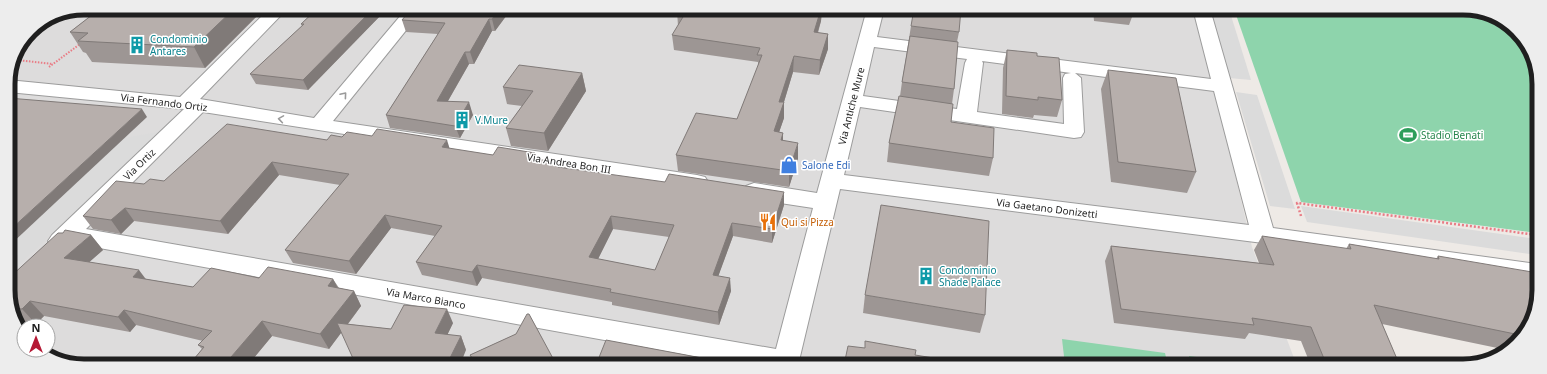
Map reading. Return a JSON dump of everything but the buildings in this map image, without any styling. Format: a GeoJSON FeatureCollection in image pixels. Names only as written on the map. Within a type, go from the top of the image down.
{"type":"FeatureCollection","features":[{"type":"Feature","properties":{"kind":"street","name":"Via Ortiz"},"geometry":{"type":"LineString","coordinates":[[44,255],[67,234],[192,104],[274,15]]}},
{"type":"Feature","properties":{"kind":"street"},"geometry":{"type":"LineString","coordinates":[[319,126],[410,15]]}},
{"type":"Feature","properties":{"kind":"street","name":"Via Antiche Mure"},"geometry":{"type":"LineString","coordinates":[[786,359],[874,15]]}},
{"type":"Feature","properties":{"kind":"street"},"geometry":{"type":"LineString","coordinates":[[1202,15],[1220,86],[1263,234]]}},
{"type":"Feature","properties":{"kind":"street"},"geometry":{"type":"LineString","coordinates":[[867,41],[1220,86]]}},
{"type":"Feature","properties":{"kind":"street"},"geometry":{"type":"LineString","coordinates":[[966,117],[974,63]]}},
{"type":"Feature","properties":{"kind":"street"},"geometry":{"type":"LineString","coordinates":[[852,100],[1074,132],[1072,78]]}},
{"type":"Feature","properties":{"kind":"street","name":"Via Fernando Ortiz"},"geometry":{"type":"LineString","coordinates":[[15,87],[192,104],[319,126]]}},
{"type":"Feature","properties":{"kind":"street","name":"Via Andrea Bon III"},"geometry":{"type":"LineString","coordinates":[[319,126],[725,186],[829,191]]}},
{"type":"Feature","properties":{"kind":"street","name":"Via Gaetano Donizetti"},"geometry":{"type":"LineString","coordinates":[[829,191],[1263,234],[1532,272]]}},
{"type":"Feature","properties":{"kind":"street","name":"Via Marco Bianco"},"geometry":{"type":"LineString","coordinates":[[67,234],[763,359]]}},
{"type":"Feature","properties":{"kind":"path"},"geometry":{"type":"LineString","coordinates":[[44,72],[84,40]]}},
{"type":"Feature","properties":{"kind":"path"},"geometry":{"type":"LineString","coordinates":[[19,60],[54,64]]}},
{"type":"Feature","properties":{"kind":"path"},"geometry":{"type":"LineString","coordinates":[[1297,203],[1532,234]]}},
{"type":"Feature","properties":{"kind":"shaded area"},"geometry":{"type":"Polygon","coordinates":[[[84,15],[1198,15],[1252,247],[1294,359],[84,359],[70,358],[56,353],[56,318],[21,318],[16,304],[15,79],[17,66],[22,53],[29,42],[38,32],[49,24],[62,19],[84,15]]]}},
{"type":"Feature","properties":{"kind":"shaded area"},"geometry":{"type":"Polygon","coordinates":[[[1212,15],[1231,15],[1251,80],[1229,78],[1212,15]]]}},
{"type":"Feature","properties":{"kind":"shaded area"},"geometry":{"type":"Polygon","coordinates":[[[1236,92],[1257,95],[1295,209],[1270,206],[1236,92]]]}},
{"type":"Feature","properties":{"kind":"shaded area"},"geometry":{"type":"Polygon","coordinates":[[[158,132],[15,268],[15,240],[124,138],[158,132]]]}},
{"type":"Feature","properties":{"kind":"shaded area"},"geometry":{"type":"Polygon","coordinates":[[[1301,206],[1532,238],[1532,254],[1307,222],[1301,206]]]}},
{"type":"Feature","properties":{"kind":"green space","name":"Stadio Benati"},"geometry":{"type":"Polygon","coordinates":[[[1236,15],[1477,16],[1498,24],[1512,35],[1525,53],[1531,70],[1532,232],[1301,202],[1236,15]]]}},
{"type":"Feature","properties":{"kind":"green space"},"geometry":{"type":"Polygon","coordinates":[[[1062,339],[1165,353],[1166,359],[1064,359],[1062,339]]]}},
{"type":"Feature","properties":{"kind":"green space"},"geometry":{"type":"Polygon","coordinates":[[[1189,356],[1212,359],[1190,359],[1189,356]]]}},
{"type":"Feature","properties":{"kind":"place","name":"Condominio Antares"},"geometry":{"type":"Point","coordinates":[137,45]}},
{"type":"Feature","properties":{"kind":"place","name":"V.Mure"},"geometry":{"type":"Point","coordinates":[462,120]}},
{"type":"Feature","properties":{"kind":"place","name":"Stadio Benati"},"geometry":{"type":"Point","coordinates":[1408,135]}},
{"type":"Feature","properties":{"kind":"place","name":"Salone Edi"},"geometry":{"type":"Point","coordinates":[789,165]}},
{"type":"Feature","properties":{"kind":"place","name":"Qui si Pizza"},"geometry":{"type":"Point","coordinates":[768,222]}},
{"type":"Feature","properties":{"kind":"place","name":"Condominio Shade Palace"},"geometry":{"type":"Point","coordinates":[926,276]}}]}
